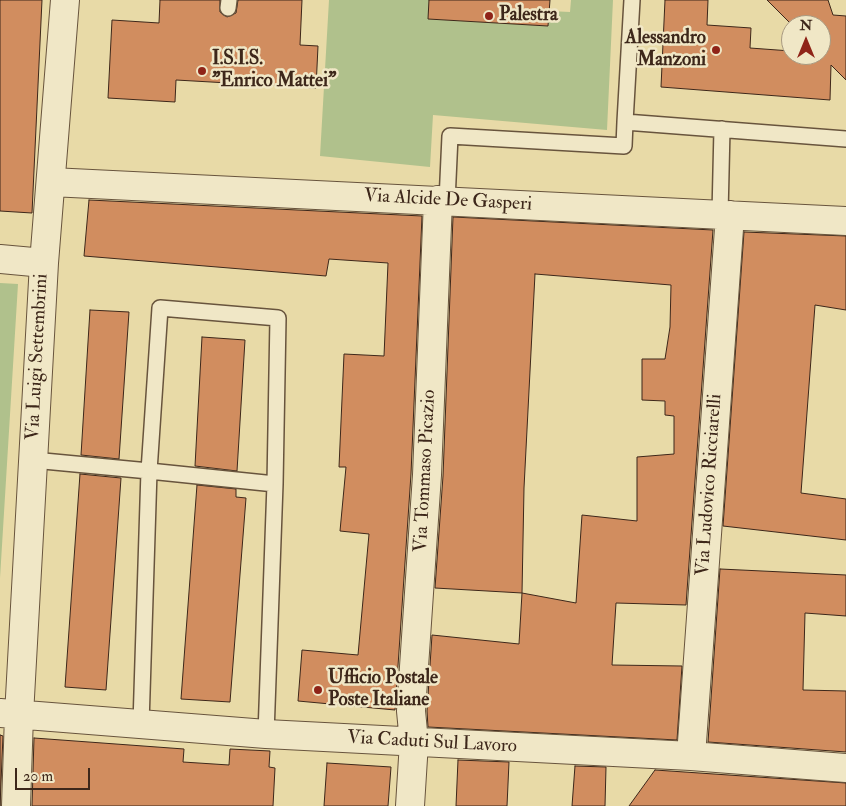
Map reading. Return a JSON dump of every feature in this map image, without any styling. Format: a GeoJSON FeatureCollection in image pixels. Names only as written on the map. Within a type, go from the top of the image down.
{"type":"FeatureCollection","features":[{"type":"Feature","properties":{"kind":"street","name":"Via Luigi Settembrini"},"geometry":{"type":"LineString","coordinates":[[16,806],[9,720],[33,460],[44,263],[64,0]]}},
{"type":"Feature","properties":{"kind":"street","name":"Via Alcide De Gasperi"},"geometry":{"type":"LineString","coordinates":[[51,182],[846,221]]}},
{"type":"Feature","properties":{"kind":"street","name":"Via Tommaso Picazio"},"geometry":{"type":"LineString","coordinates":[[410,806],[414,742],[410,711],[427,475],[443,200]]}},
{"type":"Feature","properties":{"kind":"street","name":"Via Ludovico Ricciarelli"},"geometry":{"type":"LineString","coordinates":[[691,756],[725,215]]}},
{"type":"Feature","properties":{"kind":"street"},"geometry":{"type":"LineString","coordinates":[[0,259],[44,263]]}},
{"type":"Feature","properties":{"kind":"street","name":"Via Caduti Sul Lavoro"},"geometry":{"type":"LineString","coordinates":[[9,720],[141,724],[266,734],[691,756],[846,768]]}},
{"type":"Feature","properties":{"kind":"lane"},"geometry":{"type":"LineString","coordinates":[[443,200],[450,136],[624,146],[632,0]]}},
{"type":"Feature","properties":{"kind":"lane"},"geometry":{"type":"LineString","coordinates":[[626,122],[846,139]]}},
{"type":"Feature","properties":{"kind":"lane"},"geometry":{"type":"LineString","coordinates":[[722,129],[725,215]]}},
{"type":"Feature","properties":{"kind":"lane"},"geometry":{"type":"LineString","coordinates":[[141,724],[149,471],[160,308],[278,318],[275,484],[266,734]]}},
{"type":"Feature","properties":{"kind":"lane"},"geometry":{"type":"LineString","coordinates":[[33,460],[275,484]]}},
{"type":"Feature","properties":{"kind":"green space"},"geometry":{"type":"Polygon","coordinates":[[[329,0],[429,0],[429,19],[548,26],[549,11],[570,12],[571,0],[613,0],[607,130],[433,115],[430,167],[320,156],[329,0]]]}},
{"type":"Feature","properties":{"kind":"green space"},"geometry":{"type":"Polygon","coordinates":[[[0,283],[18,284],[0,578],[0,283]]]}},
{"type":"Feature","properties":{"kind":"building"},"geometry":{"type":"Polygon","coordinates":[[[0,0],[42,0],[32,213],[0,211],[0,0]]]}},
{"type":"Feature","properties":{"kind":"building"},"geometry":{"type":"Polygon","coordinates":[[[160,0],[220,0],[220,12],[227,17],[236,13],[238,0],[302,0],[300,45],[318,46],[316,88],[176,80],[175,102],[108,98],[112,20],[159,23],[160,0]]]}},
{"type":"Feature","properties":{"kind":"building","name":"Palestra"},"geometry":{"type":"Polygon","coordinates":[[[429,0],[550,0],[548,26],[428,19],[429,0]]]}},
{"type":"Feature","properties":{"kind":"building","name":"Alessandro Manzoni"},"geometry":{"type":"Polygon","coordinates":[[[665,0],[708,0],[707,25],[751,28],[750,48],[781,50],[781,65],[831,65],[830,100],[661,87],[665,0]]]}},
{"type":"Feature","properties":{"kind":"building","name":"Alessandro Manzoni"},"geometry":{"type":"Polygon","coordinates":[[[767,0],[828,0],[833,15],[846,16],[846,80],[831,65],[831,15],[782,15],[767,0]]]}},
{"type":"Feature","properties":{"kind":"building"},"geometry":{"type":"Polygon","coordinates":[[[89,200],[422,216],[411,474],[395,710],[298,701],[302,650],[358,655],[369,534],[340,531],[346,467],[339,467],[344,354],[384,356],[388,263],[329,259],[326,276],[84,256],[89,200]]]}},
{"type":"Feature","properties":{"kind":"building"},"geometry":{"type":"Polygon","coordinates":[[[453,217],[713,230],[686,605],[616,603],[612,665],[682,666],[677,740],[428,727],[427,711],[432,635],[519,644],[522,593],[435,588],[443,476],[453,217]],[[535,274],[524,488],[522,593],[576,603],[582,515],[637,521],[637,457],[674,454],[674,416],[665,415],[665,401],[642,400],[642,359],[665,359],[670,327],[671,285],[535,274]]]}},
{"type":"Feature","properties":{"kind":"building"},"geometry":{"type":"Polygon","coordinates":[[[744,232],[846,236],[846,310],[815,305],[801,493],[846,499],[846,540],[723,526],[744,232]]]}},
{"type":"Feature","properties":{"kind":"building"},"geometry":{"type":"Polygon","coordinates":[[[90,310],[129,312],[119,459],[81,455],[90,310]]]}},
{"type":"Feature","properties":{"kind":"building"},"geometry":{"type":"Polygon","coordinates":[[[202,337],[245,340],[237,471],[195,466],[202,337]]]}},
{"type":"Feature","properties":{"kind":"building"},"geometry":{"type":"Polygon","coordinates":[[[80,474],[121,478],[106,690],[65,687],[80,474]]]}},
{"type":"Feature","properties":{"kind":"building"},"geometry":{"type":"Polygon","coordinates":[[[197,485],[236,489],[236,497],[246,498],[230,702],[181,699],[197,485]]]}},
{"type":"Feature","properties":{"kind":"building"},"geometry":{"type":"Polygon","coordinates":[[[720,569],[846,575],[846,616],[805,613],[803,690],[846,691],[846,752],[708,742],[720,569]]]}},
{"type":"Feature","properties":{"kind":"building"},"geometry":{"type":"Polygon","coordinates":[[[0,735],[3,736],[0,806],[0,735]]]}},
{"type":"Feature","properties":{"kind":"building"},"geometry":{"type":"Polygon","coordinates":[[[34,738],[184,749],[183,762],[229,765],[230,749],[270,751],[269,767],[275,768],[273,806],[32,806],[34,738]]]}},
{"type":"Feature","properties":{"kind":"building"},"geometry":{"type":"Polygon","coordinates":[[[458,760],[509,762],[507,806],[456,806],[458,760]]]}},
{"type":"Feature","properties":{"kind":"building"},"geometry":{"type":"Polygon","coordinates":[[[327,763],[391,767],[388,806],[324,806],[327,763]]]}},
{"type":"Feature","properties":{"kind":"building"},"geometry":{"type":"Polygon","coordinates":[[[575,766],[606,767],[605,806],[572,806],[575,766]]]}},
{"type":"Feature","properties":{"kind":"building"},"geometry":{"type":"Polygon","coordinates":[[[655,770],[846,783],[846,806],[629,806],[655,770]]]}},
{"type":"Feature","properties":{"kind":"place","name":"Palestra"},"geometry":{"type":"Point","coordinates":[489,16]}},
{"type":"Feature","properties":{"kind":"place","name":"Alessandro Manzoni"},"geometry":{"type":"Point","coordinates":[716,50]}},
{"type":"Feature","properties":{"kind":"place","name":"I.S.I.S. \"Enrico Mattei\""},"geometry":{"type":"Point","coordinates":[202,71]}},
{"type":"Feature","properties":{"kind":"place","name":"Ufficio Postale Poste Italiane"},"geometry":{"type":"Point","coordinates":[318,690]}}]}
